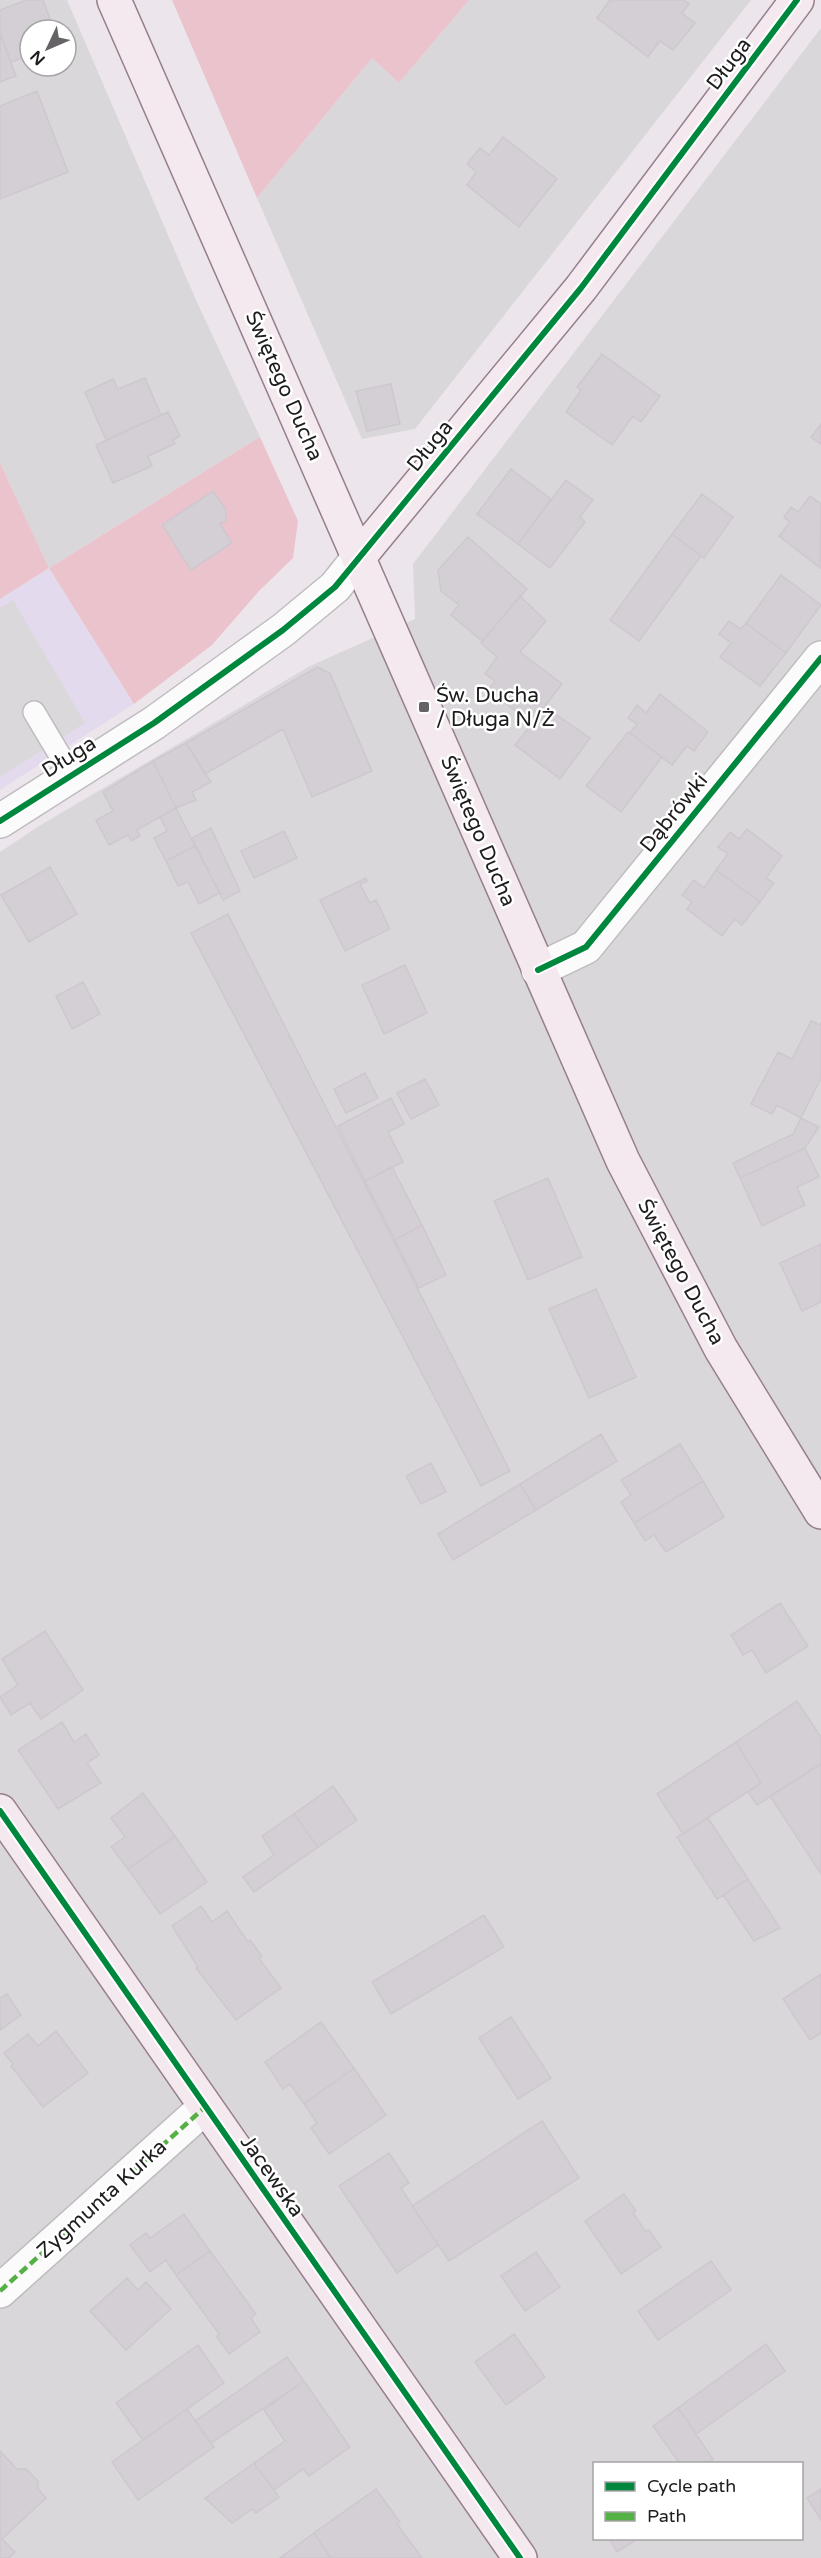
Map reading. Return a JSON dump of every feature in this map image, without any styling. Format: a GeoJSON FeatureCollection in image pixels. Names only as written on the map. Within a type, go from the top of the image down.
{"type":"FeatureCollection","features":[{"type":"Feature","properties":{"kind":"main road","name":"Świętego Ducha"},"geometry":{"type":"LineString","coordinates":[[114,0],[623,1161],[700,1307],[761,1415],[821,1512]]}},
{"type":"Feature","properties":{"kind":"main road","name":"Długa"},"geometry":{"type":"LineString","coordinates":[[359,557],[581,288],[797,0]]}},
{"type":"Feature","properties":{"kind":"main road","name":"Jacewska"},"geometry":{"type":"LineString","coordinates":[[0,1811],[204,2108],[520,2558]]}},
{"type":"Feature","properties":{"kind":"street","name":"Długa"},"geometry":{"type":"LineString","coordinates":[[0,821],[154,723],[283,630],[335,587],[359,557]]}},
{"type":"Feature","properties":{"kind":"street","name":"Dąbrówki"},"geometry":{"type":"LineString","coordinates":[[538,970],[586,947],[821,658]]}},
{"type":"Feature","properties":{"kind":"street","name":"Zygmunta Kurka"},"geometry":{"type":"LineString","coordinates":[[0,2290],[204,2108]]}},
{"type":"Feature","properties":{"kind":"lane"},"geometry":{"type":"LineString","coordinates":[[34,712],[71,774]]}},
{"type":"Feature","properties":{"kind":"shaded area"},"geometry":{"type":"Polygon","coordinates":[[[0,0],[67,0],[75,18],[18,18],[18,78],[78,78],[78,26],[196,300],[260,437],[49,568],[0,463],[0,0]]]}},
{"type":"Feature","properties":{"kind":"shaded area"},"geometry":{"type":"Polygon","coordinates":[[[172,0],[469,0],[399,83],[372,58],[257,198],[172,0]]]}},
{"type":"Feature","properties":{"kind":"shaded area"},"geometry":{"type":"Polygon","coordinates":[[[469,0],[751,0],[415,429],[362,439],[257,198],[372,58],[399,83],[469,0]]]}},
{"type":"Feature","properties":{"kind":"shaded area"},"geometry":{"type":"Polygon","coordinates":[[[821,28],[821,2558],[0,2558],[0,852],[39,826],[310,666],[415,619],[413,564],[821,28]]]}},
{"type":"Feature","properties":{"kind":"shaded area"},"geometry":{"type":"Polygon","coordinates":[[[260,437],[298,521],[293,558],[259,591],[212,645],[134,704],[49,568],[260,437]]]}},
{"type":"Feature","properties":{"kind":"shaded area"},"geometry":{"type":"Polygon","coordinates":[[[0,463],[49,568],[0,599],[0,463]]]}},
{"type":"Feature","properties":{"kind":"shaded area"},"geometry":{"type":"Polygon","coordinates":[[[49,568],[134,704],[0,790],[0,599],[49,568]]]}},
{"type":"Feature","properties":{"kind":"shaded area"},"geometry":{"type":"Polygon","coordinates":[[[13,600],[85,723],[0,777],[0,608],[13,600]]]}},
{"type":"Feature","properties":{"kind":"building"},"geometry":{"type":"Polygon","coordinates":[[[26,0],[43,0],[50,18],[18,18],[18,59],[11,62],[0,33],[0,10],[26,0]]]}},
{"type":"Feature","properties":{"kind":"building"},"geometry":{"type":"Polygon","coordinates":[[[610,0],[684,0],[689,4],[682,13],[695,23],[673,50],[660,41],[648,57],[597,18],[610,0]]]}},
{"type":"Feature","properties":{"kind":"building"},"geometry":{"type":"Polygon","coordinates":[[[0,33],[16,76],[0,82],[0,33]]]}},
{"type":"Feature","properties":{"kind":"building"},"geometry":{"type":"Polygon","coordinates":[[[37,91],[68,172],[0,199],[0,106],[37,91]]]}},
{"type":"Feature","properties":{"kind":"building"},"geometry":{"type":"Polygon","coordinates":[[[503,137],[557,179],[519,227],[467,185],[476,172],[467,164],[480,148],[489,155],[503,137]]]}},
{"type":"Feature","properties":{"kind":"building"},"geometry":{"type":"Polygon","coordinates":[[[602,354],[660,396],[641,422],[633,416],[612,445],[566,412],[581,390],[577,387],[602,354]]]}},
{"type":"Feature","properties":{"kind":"building"},"geometry":{"type":"Polygon","coordinates":[[[145,378],[161,415],[106,440],[85,392],[113,379],[118,389],[145,378]]]}},
{"type":"Feature","properties":{"kind":"building"},"geometry":{"type":"Polygon","coordinates":[[[391,384],[400,424],[367,431],[356,391],[391,384]]]}},
{"type":"Feature","properties":{"kind":"building"},"geometry":{"type":"Polygon","coordinates":[[[168,412],[180,436],[173,440],[175,444],[148,456],[152,466],[113,483],[96,445],[168,412]]]}},
{"type":"Feature","properties":{"kind":"building"},"geometry":{"type":"Polygon","coordinates":[[[821,424],[821,444],[811,437],[821,424]]]}},
{"type":"Feature","properties":{"kind":"building"},"geometry":{"type":"Polygon","coordinates":[[[511,469],[551,499],[518,544],[477,514],[511,469]]]}},
{"type":"Feature","properties":{"kind":"building"},"geometry":{"type":"Polygon","coordinates":[[[566,480],[593,500],[580,517],[585,522],[550,568],[518,544],[566,480]]]}},
{"type":"Feature","properties":{"kind":"building"},"geometry":{"type":"Polygon","coordinates":[[[213,491],[226,510],[226,521],[220,524],[232,543],[191,570],[162,525],[213,491]]]}},
{"type":"Feature","properties":{"kind":"building"},"geometry":{"type":"Polygon","coordinates":[[[702,494],[733,517],[704,558],[672,534],[702,494]]]}},
{"type":"Feature","properties":{"kind":"building"},"geometry":{"type":"Polygon","coordinates":[[[810,496],[821,504],[820,568],[779,536],[790,522],[784,517],[791,507],[798,512],[810,496]]]}},
{"type":"Feature","properties":{"kind":"building"},"geometry":{"type":"Polygon","coordinates":[[[672,534],[701,556],[639,641],[610,620],[672,534]]]}},
{"type":"Feature","properties":{"kind":"building"},"geometry":{"type":"Polygon","coordinates":[[[468,537],[527,589],[482,641],[451,615],[459,605],[441,591],[438,570],[468,537]]]}},
{"type":"Feature","properties":{"kind":"building"},"geometry":{"type":"Polygon","coordinates":[[[781,575],[821,605],[786,653],[746,623],[781,575]]]}},
{"type":"Feature","properties":{"kind":"building"},"geometry":{"type":"Polygon","coordinates":[[[520,596],[546,621],[520,652],[562,684],[532,723],[488,690],[495,681],[485,674],[497,657],[481,643],[520,596]]]}},
{"type":"Feature","properties":{"kind":"building"},"geometry":{"type":"Polygon","coordinates":[[[729,621],[741,629],[746,623],[786,653],[760,686],[720,657],[731,643],[719,634],[729,621]]]}},
{"type":"Feature","properties":{"kind":"building"},"geometry":{"type":"Polygon","coordinates":[[[317,667],[330,673],[372,771],[312,797],[283,729],[205,774],[186,743],[317,667]]]}},
{"type":"Feature","properties":{"kind":"building"},"geometry":{"type":"Polygon","coordinates":[[[660,694],[708,732],[694,751],[687,746],[672,765],[630,733],[637,724],[628,718],[637,705],[646,713],[660,694]]]}},
{"type":"Feature","properties":{"kind":"building"},"geometry":{"type":"Polygon","coordinates":[[[545,707],[590,738],[560,779],[515,745],[545,707]]]}},
{"type":"Feature","properties":{"kind":"building"},"geometry":{"type":"Polygon","coordinates":[[[628,732],[662,757],[621,812],[586,786],[628,732]]]}},
{"type":"Feature","properties":{"kind":"building"},"geometry":{"type":"Polygon","coordinates":[[[186,743],[211,782],[192,792],[196,800],[176,808],[153,761],[186,743]]]}},
{"type":"Feature","properties":{"kind":"building"},"geometry":{"type":"Polygon","coordinates":[[[153,761],[176,808],[137,830],[140,836],[131,841],[128,835],[109,845],[96,820],[113,811],[103,792],[153,761]]]}},
{"type":"Feature","properties":{"kind":"building"},"geometry":{"type":"Polygon","coordinates":[[[176,808],[195,846],[166,861],[154,838],[167,831],[160,817],[176,808]]]}},
{"type":"Feature","properties":{"kind":"building"},"geometry":{"type":"Polygon","coordinates":[[[211,828],[240,891],[223,900],[192,838],[211,828]]]}},
{"type":"Feature","properties":{"kind":"building"},"geometry":{"type":"Polygon","coordinates":[[[747,829],[782,856],[766,878],[774,883],[760,902],[716,870],[728,854],[718,847],[730,832],[739,839],[747,829]]]}},
{"type":"Feature","properties":{"kind":"building"},"geometry":{"type":"Polygon","coordinates":[[[284,831],[297,858],[254,878],[241,851],[284,831]]]}},
{"type":"Feature","properties":{"kind":"building"},"geometry":{"type":"Polygon","coordinates":[[[195,846],[220,893],[199,904],[188,882],[178,886],[166,861],[195,846]]]}},
{"type":"Feature","properties":{"kind":"building"},"geometry":{"type":"Polygon","coordinates":[[[50,867],[77,914],[29,942],[1,895],[50,867]]]}},
{"type":"Feature","properties":{"kind":"building"},"geometry":{"type":"Polygon","coordinates":[[[716,870],[760,902],[742,925],[735,919],[722,936],[687,909],[692,902],[682,895],[694,880],[704,888],[716,870]]]}},
{"type":"Feature","properties":{"kind":"building"},"geometry":{"type":"Polygon","coordinates":[[[366,878],[367,881],[360,884],[370,903],[376,900],[390,929],[345,951],[320,900],[366,878]]]}},
{"type":"Feature","properties":{"kind":"building"},"geometry":{"type":"Polygon","coordinates":[[[228,914],[510,1471],[481,1486],[191,933],[228,914]]]}},
{"type":"Feature","properties":{"kind":"building"},"geometry":{"type":"Polygon","coordinates":[[[405,965],[427,1013],[384,1034],[362,985],[405,965]]]}},
{"type":"Feature","properties":{"kind":"building"},"geometry":{"type":"Polygon","coordinates":[[[83,982],[100,1014],[72,1029],[56,996],[83,982]]]}},
{"type":"Feature","properties":{"kind":"building"},"geometry":{"type":"Polygon","coordinates":[[[811,1021],[820,1025],[821,1022],[821,1078],[801,1118],[777,1105],[772,1114],[751,1104],[778,1052],[792,1059],[811,1021]]]}},
{"type":"Feature","properties":{"kind":"building"},"geometry":{"type":"Polygon","coordinates":[[[365,1073],[378,1098],[346,1113],[334,1089],[365,1073]]]}},
{"type":"Feature","properties":{"kind":"building"},"geometry":{"type":"Polygon","coordinates":[[[425,1079],[439,1105],[411,1119],[397,1093],[425,1079]]]}},
{"type":"Feature","properties":{"kind":"building"},"geometry":{"type":"Polygon","coordinates":[[[391,1098],[404,1124],[388,1132],[403,1162],[365,1181],[338,1126],[391,1098]]]}},
{"type":"Feature","properties":{"kind":"building"},"geometry":{"type":"Polygon","coordinates":[[[801,1118],[819,1127],[805,1148],[740,1178],[733,1163],[793,1134],[801,1118]]]}},
{"type":"Feature","properties":{"kind":"building"},"geometry":{"type":"Polygon","coordinates":[[[805,1148],[819,1177],[797,1187],[805,1205],[762,1226],[740,1178],[805,1148]]]}},
{"type":"Feature","properties":{"kind":"building"},"geometry":{"type":"Polygon","coordinates":[[[392,1167],[422,1225],[395,1240],[365,1181],[392,1167]]]}},
{"type":"Feature","properties":{"kind":"building"},"geometry":{"type":"Polygon","coordinates":[[[548,1178],[582,1257],[528,1280],[494,1201],[548,1178]]]}},
{"type":"Feature","properties":{"kind":"building"},"geometry":{"type":"Polygon","coordinates":[[[422,1225],[446,1275],[419,1288],[395,1240],[422,1225]]]}},
{"type":"Feature","properties":{"kind":"building"},"geometry":{"type":"Polygon","coordinates":[[[821,1244],[821,1302],[802,1311],[780,1263],[821,1244]]]}},
{"type":"Feature","properties":{"kind":"building"},"geometry":{"type":"Polygon","coordinates":[[[596,1289],[636,1377],[589,1398],[549,1309],[596,1289]]]}},
{"type":"Feature","properties":{"kind":"building"},"geometry":{"type":"Polygon","coordinates":[[[601,1434],[617,1461],[536,1510],[520,1484],[601,1434]]]}},
{"type":"Feature","properties":{"kind":"building"},"geometry":{"type":"Polygon","coordinates":[[[680,1444],[703,1481],[634,1523],[621,1502],[631,1495],[621,1480],[680,1444]]]}},
{"type":"Feature","properties":{"kind":"building"},"geometry":{"type":"Polygon","coordinates":[[[431,1463],[446,1492],[421,1504],[406,1476],[431,1463]]]}},
{"type":"Feature","properties":{"kind":"building"},"geometry":{"type":"Polygon","coordinates":[[[703,1481],[724,1517],[666,1552],[654,1535],[645,1541],[634,1523],[703,1481]]]}},
{"type":"Feature","properties":{"kind":"building"},"geometry":{"type":"Polygon","coordinates":[[[520,1484],[536,1510],[453,1560],[438,1534],[520,1484]]]}},
{"type":"Feature","properties":{"kind":"building"},"geometry":{"type":"Polygon","coordinates":[[[780,1603],[808,1646],[766,1673],[752,1650],[743,1655],[731,1635],[780,1603]]]}},
{"type":"Feature","properties":{"kind":"building"},"geometry":{"type":"Polygon","coordinates":[[[45,1631],[83,1690],[41,1719],[30,1703],[11,1715],[0,1697],[18,1685],[2,1659],[45,1631]]]}},
{"type":"Feature","properties":{"kind":"building"},"geometry":{"type":"Polygon","coordinates":[[[797,1701],[821,1737],[821,1764],[757,1805],[748,1792],[761,1783],[736,1742],[797,1701]]]}},
{"type":"Feature","properties":{"kind":"building"},"geometry":{"type":"Polygon","coordinates":[[[62,1722],[74,1742],[86,1734],[99,1755],[87,1763],[101,1783],[58,1809],[18,1750],[62,1722]]]}},
{"type":"Feature","properties":{"kind":"building"},"geometry":{"type":"Polygon","coordinates":[[[736,1742],[761,1783],[683,1834],[657,1794],[736,1742]]]}},
{"type":"Feature","properties":{"kind":"building"},"geometry":{"type":"Polygon","coordinates":[[[821,1764],[821,1874],[770,1796],[821,1764]]]}},
{"type":"Feature","properties":{"kind":"building"},"geometry":{"type":"Polygon","coordinates":[[[333,1786],[357,1820],[318,1847],[294,1814],[333,1786]]]}},
{"type":"Feature","properties":{"kind":"building"},"geometry":{"type":"Polygon","coordinates":[[[143,1793],[175,1836],[128,1869],[111,1847],[125,1837],[111,1818],[143,1793]]]}},
{"type":"Feature","properties":{"kind":"building"},"geometry":{"type":"Polygon","coordinates":[[[294,1814],[318,1847],[254,1892],[243,1877],[274,1855],[262,1836],[294,1814]]]}},
{"type":"Feature","properties":{"kind":"building"},"geometry":{"type":"Polygon","coordinates":[[[708,1818],[748,1879],[717,1899],[677,1837],[708,1818]]]}},
{"type":"Feature","properties":{"kind":"building"},"geometry":{"type":"Polygon","coordinates":[[[175,1836],[207,1882],[160,1914],[128,1869],[175,1836]]]}},
{"type":"Feature","properties":{"kind":"building"},"geometry":{"type":"Polygon","coordinates":[[[748,1879],[780,1928],[754,1941],[723,1895],[748,1879]]]}},
{"type":"Feature","properties":{"kind":"building"},"geometry":{"type":"Polygon","coordinates":[[[201,1906],[212,1922],[227,1911],[248,1942],[250,1940],[262,1956],[259,1958],[281,1988],[236,2020],[196,1968],[198,1967],[172,1926],[201,1906]]]}},
{"type":"Feature","properties":{"kind":"building"},"geometry":{"type":"Polygon","coordinates":[[[484,1915],[504,1947],[391,2014],[372,1982],[484,1915]]]}},
{"type":"Feature","properties":{"kind":"building"},"geometry":{"type":"Polygon","coordinates":[[[821,1974],[821,2033],[810,2040],[783,1999],[821,1974]]]}},
{"type":"Feature","properties":{"kind":"building"},"geometry":{"type":"Polygon","coordinates":[[[7,1994],[21,2015],[0,2030],[0,1998],[7,1994]]]}},
{"type":"Feature","properties":{"kind":"building"},"geometry":{"type":"Polygon","coordinates":[[[511,2017],[551,2078],[518,2099],[479,2038],[511,2017]]]}},
{"type":"Feature","properties":{"kind":"building"},"geometry":{"type":"Polygon","coordinates":[[[321,2022],[354,2068],[304,2104],[290,2084],[283,2089],[265,2062],[321,2022]]]}},
{"type":"Feature","properties":{"kind":"building"},"geometry":{"type":"Polygon","coordinates":[[[56,2031],[88,2073],[43,2107],[11,2066],[13,2064],[4,2053],[28,2034],[38,2046],[56,2031]]]}},
{"type":"Feature","properties":{"kind":"building"},"geometry":{"type":"Polygon","coordinates":[[[354,2068],[386,2115],[329,2154],[311,2128],[317,2123],[304,2104],[354,2068]]]}},
{"type":"Feature","properties":{"kind":"building"},"geometry":{"type":"Polygon","coordinates":[[[542,2121],[579,2178],[449,2261],[412,2206],[542,2121]]]}},
{"type":"Feature","properties":{"kind":"building"},"geometry":{"type":"Polygon","coordinates":[[[389,2153],[409,2183],[401,2188],[438,2245],[397,2273],[339,2186],[389,2153]]]}},
{"type":"Feature","properties":{"kind":"building"},"geometry":{"type":"Polygon","coordinates":[[[624,2194],[636,2211],[633,2213],[646,2232],[649,2230],[661,2247],[621,2274],[585,2221],[624,2194]]]}},
{"type":"Feature","properties":{"kind":"building"},"geometry":{"type":"Polygon","coordinates":[[[184,2214],[210,2251],[176,2275],[166,2260],[150,2272],[130,2245],[146,2233],[150,2238],[184,2214]]]}},
{"type":"Feature","properties":{"kind":"building"},"geometry":{"type":"Polygon","coordinates":[[[210,2251],[256,2314],[251,2318],[260,2332],[229,2354],[217,2337],[219,2334],[176,2275],[210,2251]]]}},
{"type":"Feature","properties":{"kind":"building"},"geometry":{"type":"Polygon","coordinates":[[[536,2252],[560,2287],[525,2311],[501,2276],[536,2252]]]}},
{"type":"Feature","properties":{"kind":"building"},"geometry":{"type":"Polygon","coordinates":[[[711,2261],[731,2290],[658,2340],[638,2311],[711,2261]]]}},
{"type":"Feature","properties":{"kind":"building"},"geometry":{"type":"Polygon","coordinates":[[[127,2278],[138,2290],[146,2282],[171,2309],[126,2350],[90,2311],[127,2278]]]}},
{"type":"Feature","properties":{"kind":"building"},"geometry":{"type":"Polygon","coordinates":[[[514,2334],[545,2377],[506,2405],[475,2362],[514,2334]]]}},
{"type":"Feature","properties":{"kind":"building"},"geometry":{"type":"Polygon","coordinates":[[[766,2344],[785,2371],[696,2434],[678,2408],[766,2344]]]}},
{"type":"Feature","properties":{"kind":"building"},"geometry":{"type":"Polygon","coordinates":[[[198,2345],[224,2383],[143,2440],[116,2403],[198,2345]]]}},
{"type":"Feature","properties":{"kind":"building"},"geometry":{"type":"Polygon","coordinates":[[[287,2357],[304,2381],[211,2443],[195,2421],[287,2357]]]}},
{"type":"Feature","properties":{"kind":"building"},"geometry":{"type":"Polygon","coordinates":[[[304,2381],[350,2447],[309,2476],[303,2469],[274,2490],[254,2463],[285,2441],[264,2410],[304,2381]]]}},
{"type":"Feature","properties":{"kind":"building"},"geometry":{"type":"Polygon","coordinates":[[[678,2408],[713,2459],[709,2462],[679,2462],[653,2426],[678,2408]]]}},
{"type":"Feature","properties":{"kind":"building"},"geometry":{"type":"Polygon","coordinates":[[[187,2409],[214,2447],[138,2500],[112,2462],[187,2409]]]}},
{"type":"Feature","properties":{"kind":"building"},"geometry":{"type":"Polygon","coordinates":[[[0,2451],[17,2469],[26,2469],[38,2481],[38,2489],[46,2498],[2,2539],[15,2552],[9,2558],[0,2558],[0,2451]]]}},
{"type":"Feature","properties":{"kind":"building"},"geometry":{"type":"Polygon","coordinates":[[[254,2463],[279,2497],[256,2513],[252,2509],[232,2523],[205,2498],[254,2463]]]}},
{"type":"Feature","properties":{"kind":"building"},"geometry":{"type":"Polygon","coordinates":[[[376,2489],[400,2522],[397,2524],[422,2558],[331,2558],[314,2533],[376,2489]]]}},
{"type":"Feature","properties":{"kind":"building"},"geometry":{"type":"Polygon","coordinates":[[[821,2489],[821,2520],[807,2498],[821,2489]]]}},
{"type":"Feature","properties":{"kind":"building"},"geometry":{"type":"Polygon","coordinates":[[[314,2533],[331,2558],[280,2558],[314,2533]]]}},
{"type":"Feature","properties":{"kind":"building"},"geometry":{"type":"Polygon","coordinates":[[[610,2540],[636,2540],[617,2552],[610,2540]]]}},
{"type":"Feature","properties":{"kind":"marked path"},"geometry":{"type":"LineString","coordinates":[[0,2291],[204,2108]]}},
{"type":"Feature","properties":{"kind":"cycle path"},"geometry":{"type":"LineString","coordinates":[[0,821],[154,723],[283,630],[335,587],[581,288],[797,0]]}},
{"type":"Feature","properties":{"kind":"cycle path"},"geometry":{"type":"LineString","coordinates":[[538,970],[586,947],[821,658]]}},
{"type":"Feature","properties":{"kind":"cycle path"},"geometry":{"type":"LineString","coordinates":[[0,1811],[520,2558]]}},
{"type":"Feature","properties":{"kind":"place","name":"Św. Ducha / Długa N/Ż"},"geometry":{"type":"Point","coordinates":[424,707]}}]}
